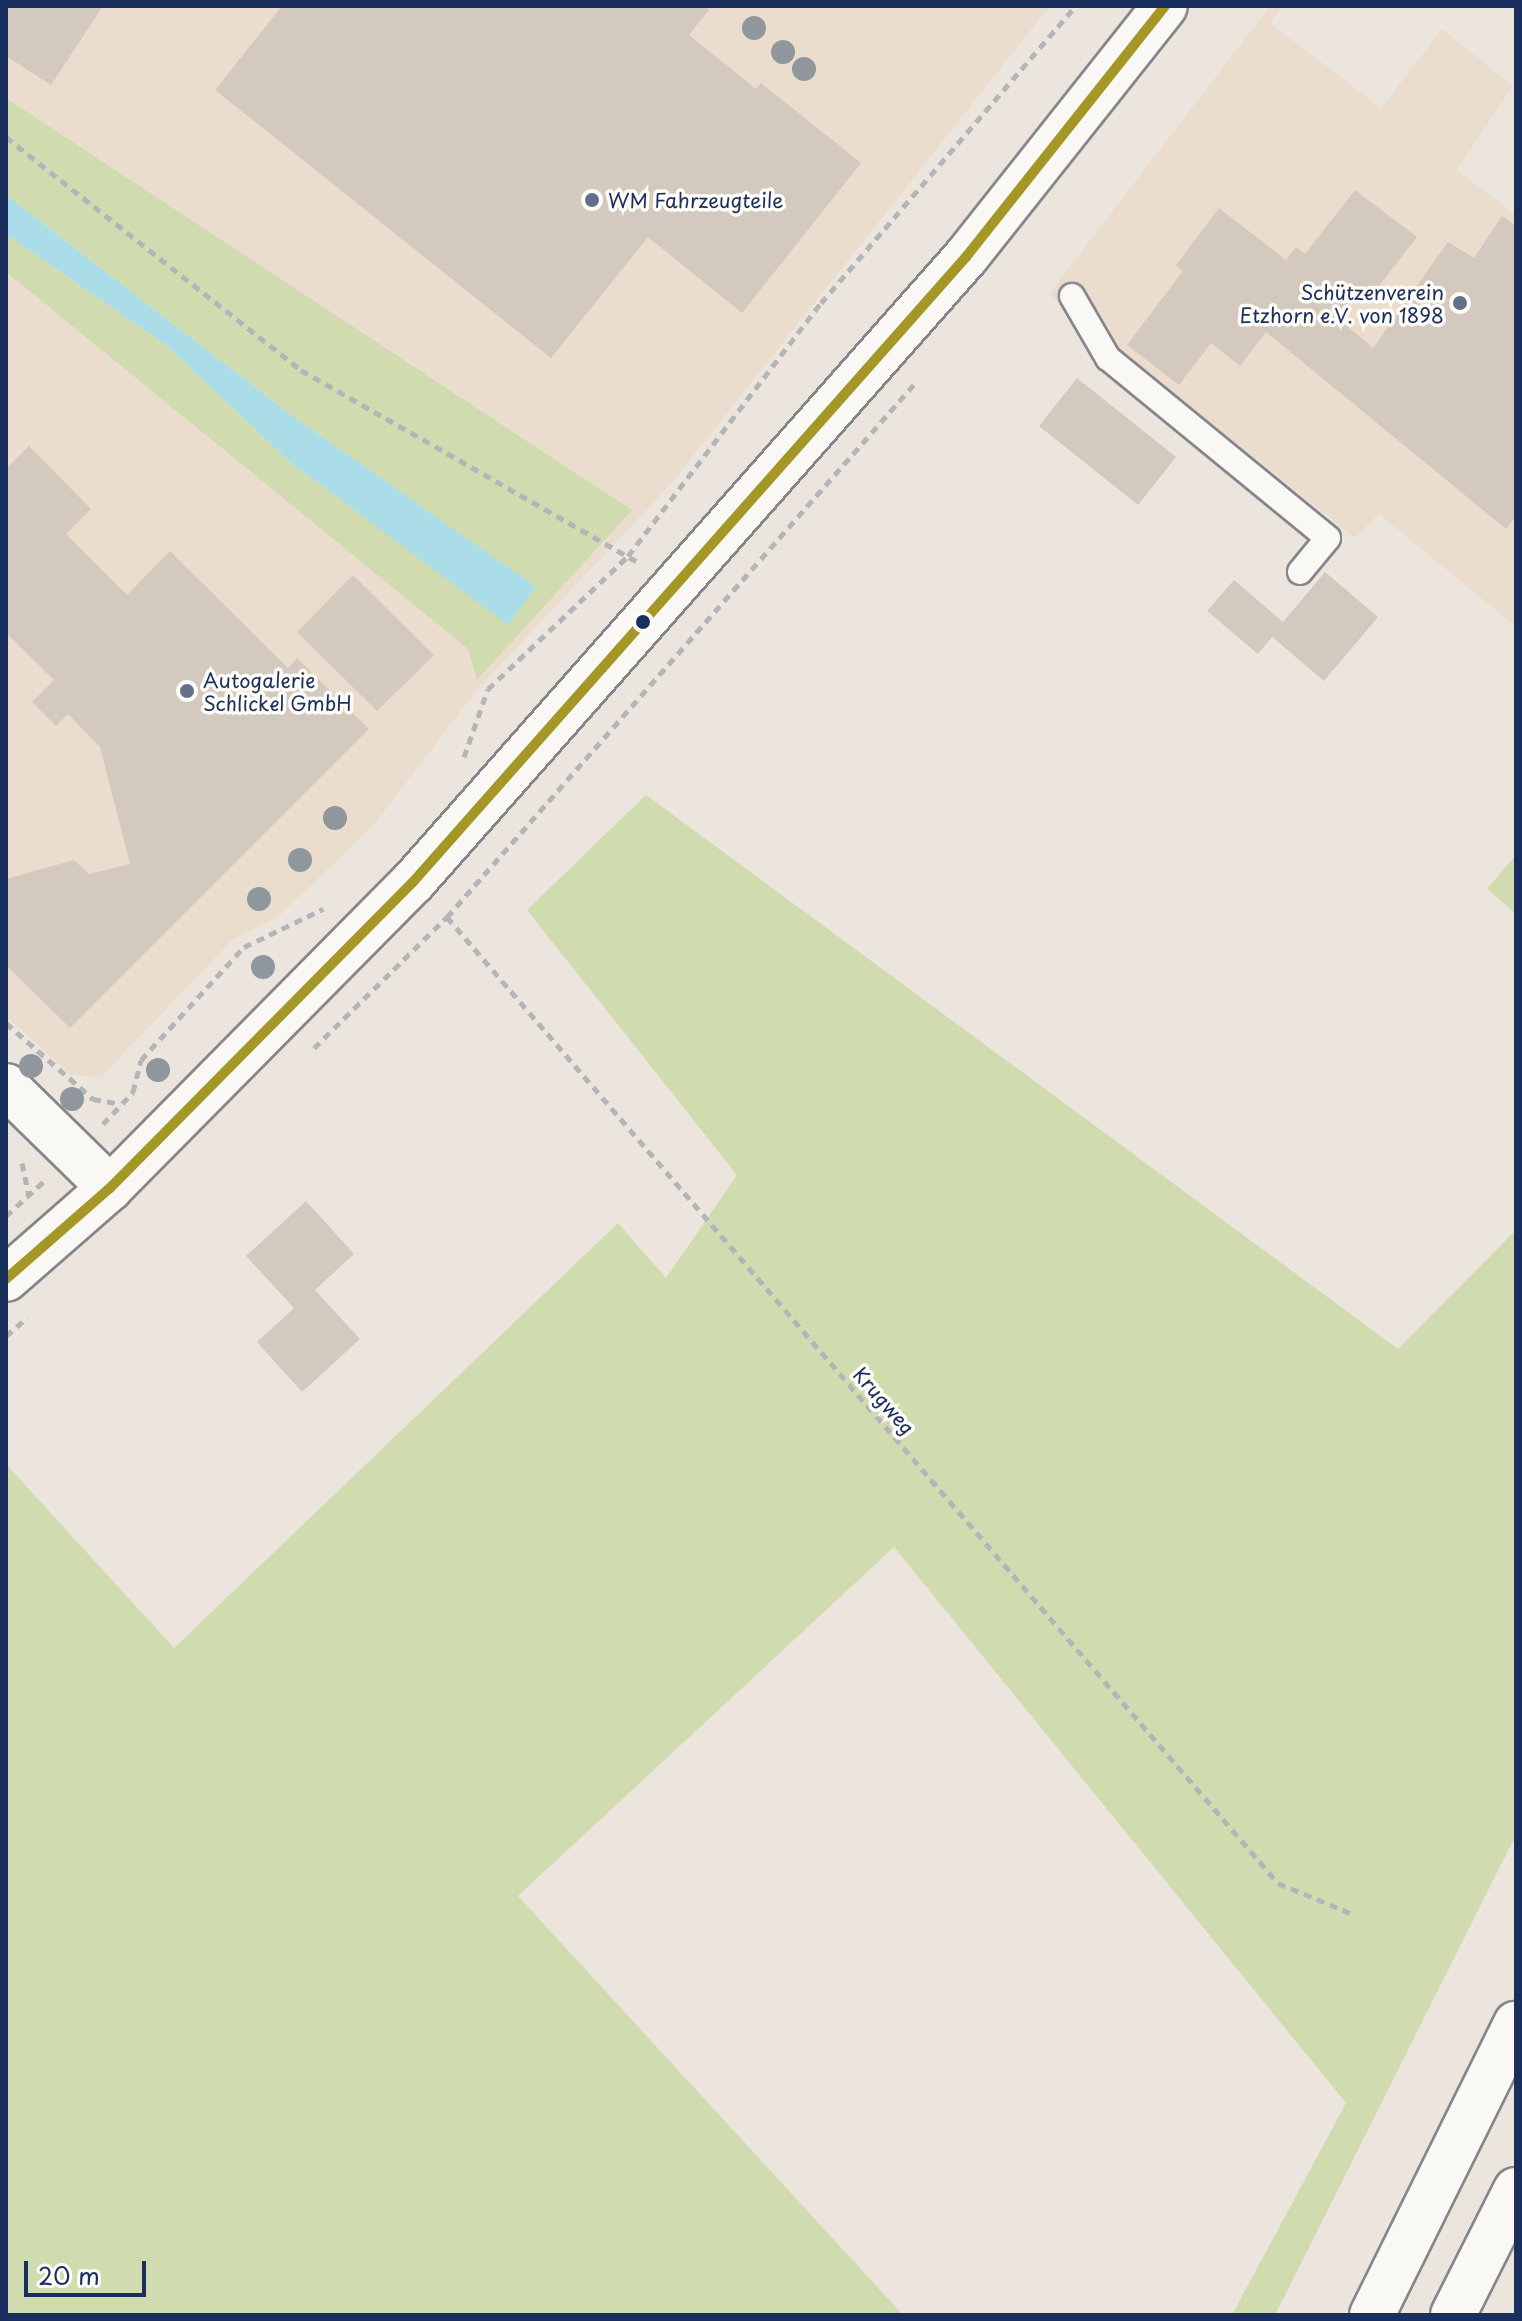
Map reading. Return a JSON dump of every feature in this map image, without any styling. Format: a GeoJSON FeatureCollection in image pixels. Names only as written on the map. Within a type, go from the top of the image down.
{"type":"FeatureCollection","features":[{"type":"Feature","properties":{"kind":"main road"},"geometry":{"type":"LineString","coordinates":[[6,1279],[110,1188],[413,882],[677,588],[966,257],[1165,6]]}},
{"type":"Feature","properties":{"kind":"main road"},"geometry":{"type":"LineString","coordinates":[[6,1086],[110,1188]]}},
{"type":"Feature","properties":{"kind":"main road"},"geometry":{"type":"LineString","coordinates":[[1372,2315],[1516,2024]]}},
{"type":"Feature","properties":{"kind":"main road"},"geometry":{"type":"LineString","coordinates":[[1453,2315],[1516,2190]]}},
{"type":"Feature","properties":{"kind":"lane"},"geometry":{"type":"LineString","coordinates":[[1072,296],[1108,358],[1328,538],[1300,572]]}},
{"type":"Feature","properties":{"kind":"path"},"geometry":{"type":"LineString","coordinates":[[461,766],[488,689],[628,556],[821,303],[1076,6]]}},
{"type":"Feature","properties":{"kind":"path"},"geometry":{"type":"LineString","coordinates":[[6,137],[301,370],[628,556],[677,588]]}},
{"type":"Feature","properties":{"kind":"path","name":"Krugweg"},"geometry":{"type":"LineString","coordinates":[[413,882],[1278,1883],[1350,1913]]}},
{"type":"Feature","properties":{"kind":"path"},"geometry":{"type":"LineString","coordinates":[[6,1216],[122,1105],[133,1092],[141,1060],[244,947],[332,903]]}},
{"type":"Feature","properties":{"kind":"path"},"geometry":{"type":"LineString","coordinates":[[6,1023],[93,1099],[122,1105]]}},
{"type":"Feature","properties":{"kind":"shaded area"},"geometry":{"type":"Polygon","coordinates":[[[6,6],[1050,6],[670,485],[476,691],[374,825],[279,916],[233,939],[100,1078],[70,1074],[6,1016],[6,272],[468,649],[478,679],[631,509],[6,98],[6,6]]]}},
{"type":"Feature","properties":{"kind":"shaded area"},"geometry":{"type":"Polygon","coordinates":[[[1270,6],[1282,6],[1270,23],[1381,108],[1442,29],[1513,86],[1457,170],[1516,215],[1516,627],[1379,514],[1355,538],[1049,294],[1270,6]]]}},
{"type":"Feature","properties":{"kind":"green space"},"geometry":{"type":"Polygon","coordinates":[[[6,98],[632,510],[477,680],[468,649],[6,272],[6,234],[166,345],[289,461],[508,624],[535,587],[291,415],[6,195],[6,98]]]}},
{"type":"Feature","properties":{"kind":"green space"},"geometry":{"type":"Polygon","coordinates":[[[646,795],[1398,1349],[1516,1230],[1516,1835],[1275,2315],[1232,2315],[1346,2103],[894,1547],[518,1896],[903,2315],[6,2315],[6,1464],[174,1648],[618,1223],[666,1278],[737,1175],[527,910],[646,795]]]}},
{"type":"Feature","properties":{"kind":"green space"},"geometry":{"type":"Polygon","coordinates":[[[1516,855],[1516,914],[1487,889],[1516,855]]]}},
{"type":"Feature","properties":{"kind":"water"},"geometry":{"type":"Polygon","coordinates":[[[6,195],[291,415],[536,587],[508,625],[289,461],[166,345],[6,234],[6,195]]]}},
{"type":"Feature","properties":{"kind":"building"},"geometry":{"type":"Polygon","coordinates":[[[6,6],[103,6],[51,85],[6,56],[6,6]]]}},
{"type":"Feature","properties":{"kind":"building","name":"WM Fahrzeugteile"},"geometry":{"type":"Polygon","coordinates":[[[282,6],[705,6],[709,10],[689,35],[756,89],[761,83],[861,163],[742,313],[648,237],[551,358],[215,90],[282,6]]]}},
{"type":"Feature","properties":{"kind":"building"},"geometry":{"type":"Polygon","coordinates":[[[1355,190],[1417,237],[1365,304],[1353,295],[1338,318],[1373,348],[1448,242],[1474,258],[1502,216],[1516,226],[1516,516],[1506,529],[1266,332],[1240,366],[1211,343],[1179,385],[1127,345],[1183,271],[1176,265],[1219,208],[1286,260],[1296,247],[1305,254],[1355,190]]]}},
{"type":"Feature","properties":{"kind":"building"},"geometry":{"type":"Polygon","coordinates":[[[1077,378],[1176,457],[1138,505],[1039,426],[1077,378]]]}},
{"type":"Feature","properties":{"kind":"building","name":"Autogalerie Schlickel GmbH"},"geometry":{"type":"Polygon","coordinates":[[[29,446],[91,509],[66,534],[127,595],[170,551],[288,668],[297,658],[369,729],[70,1028],[6,965],[6,879],[74,860],[89,874],[130,864],[100,747],[68,714],[56,726],[32,702],[54,680],[6,633],[6,469],[29,446]]]}},
{"type":"Feature","properties":{"kind":"building"},"geometry":{"type":"Polygon","coordinates":[[[1325,572],[1378,617],[1324,681],[1272,637],[1258,654],[1207,611],[1234,580],[1283,622],[1325,572]]]}},
{"type":"Feature","properties":{"kind":"building"},"geometry":{"type":"Polygon","coordinates":[[[353,575],[434,655],[377,711],[297,632],[353,575]]]}},
{"type":"Feature","properties":{"kind":"building"},"geometry":{"type":"Polygon","coordinates":[[[306,1201],[354,1254],[315,1290],[360,1339],[302,1392],[257,1342],[294,1308],[246,1256],[306,1201]]]}},
{"type":"Feature","properties":{"kind":"transit line"},"geometry":{"type":"LineString","coordinates":[[6,1279],[110,1188],[413,882],[966,257],[1165,6]]}},
{"type":"Feature","properties":{"kind":"place","name":"WM Fahrzeugteile"},"geometry":{"type":"Point","coordinates":[592,200]}},
{"type":"Feature","properties":{"kind":"place","name":"Schützenverein Etzhorn e.V. von 1898"},"geometry":{"type":"Point","coordinates":[1460,303]}},
{"type":"Feature","properties":{"kind":"place","name":"Autogalerie Schlickel GmbH"},"geometry":{"type":"Point","coordinates":[187,691]}}]}
